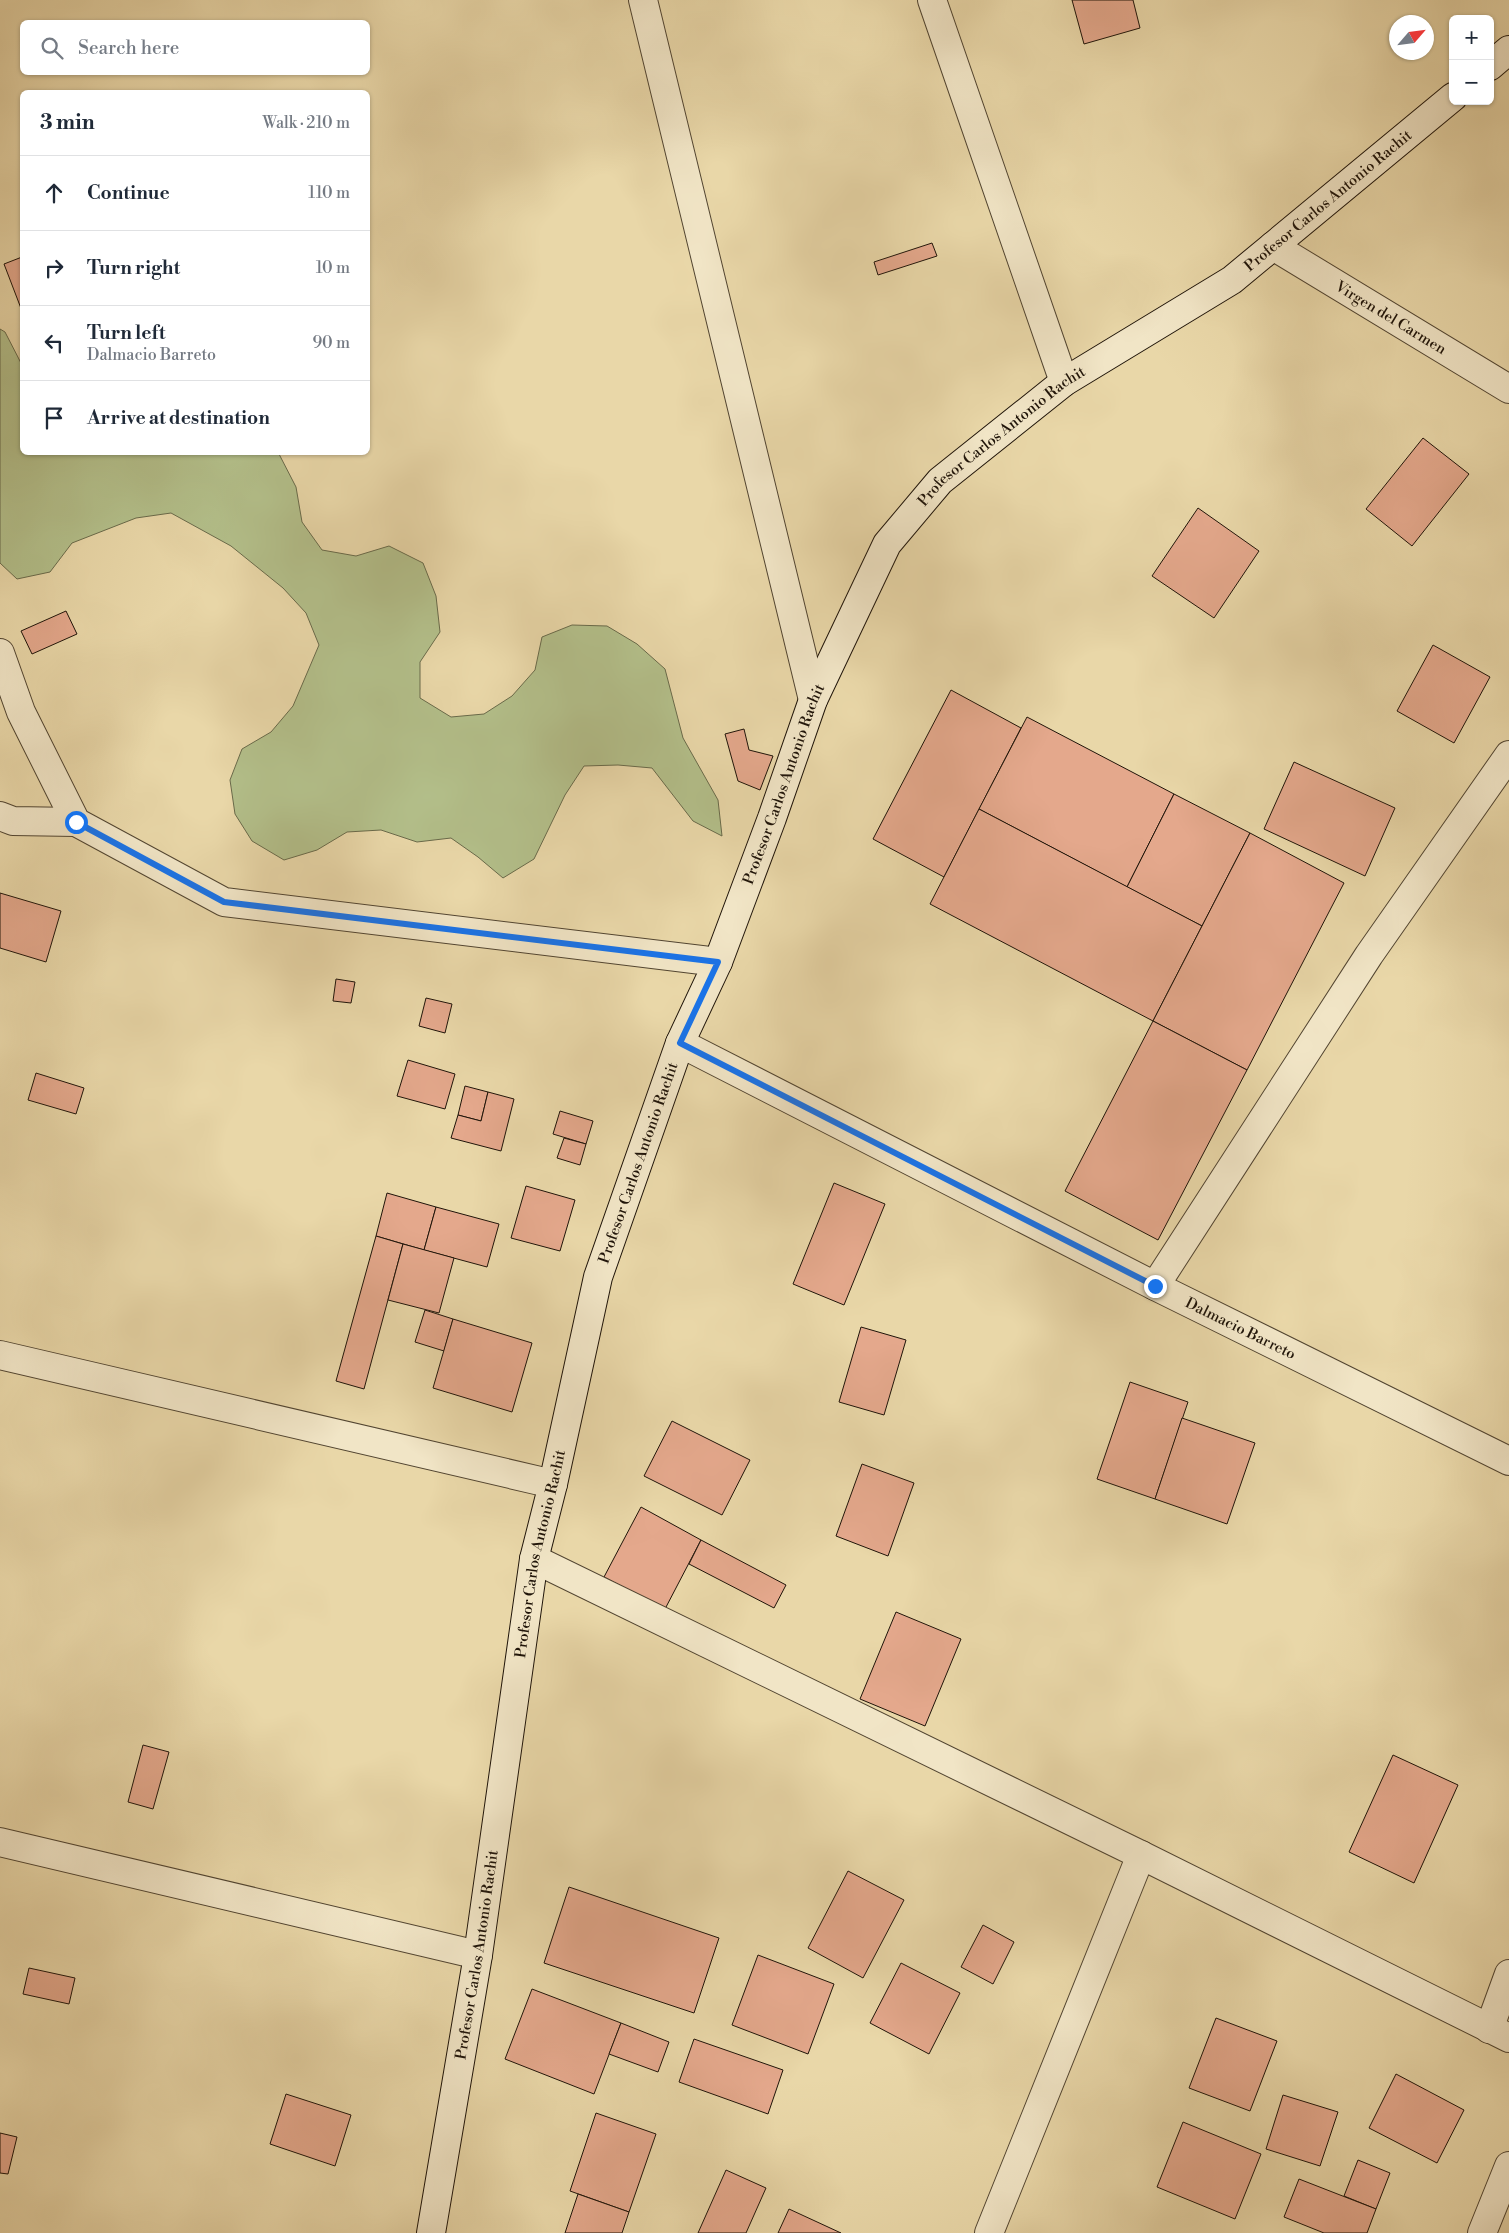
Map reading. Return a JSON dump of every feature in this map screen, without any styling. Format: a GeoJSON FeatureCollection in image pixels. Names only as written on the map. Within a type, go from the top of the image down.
{"type":"FeatureCollection","features":[{"type":"Feature","properties":{"kind":"street"},"geometry":{"type":"LineString","coordinates":[[642,0],[813,700]]}},
{"type":"Feature","properties":{"kind":"street"},"geometry":{"type":"LineString","coordinates":[[932,0],[1064,382]]}},
{"type":"Feature","properties":{"kind":"street"},"geometry":{"type":"LineString","coordinates":[[1494,63],[1509,50]]}},
{"type":"Feature","properties":{"kind":"street","name":"Profesor Carlos Antonio Rachit"},"geometry":{"type":"LineString","coordinates":[[431,2233],[478,1955],[534,1559],[553,1484],[598,1277],[680,1043],[718,962],[772,818],[813,700],[887,544],[940,481],[1064,382],[1232,280],[1449,100]]}},
{"type":"Feature","properties":{"kind":"street","name":"Virgen del Carmen"},"geometry":{"type":"LineString","coordinates":[[1274,246],[1509,389]]}},
{"type":"Feature","properties":{"kind":"street"},"geometry":{"type":"LineString","coordinates":[[0,653],[22,712],[76,822]]}},
{"type":"Feature","properties":{"kind":"street"},"geometry":{"type":"LineString","coordinates":[[1155,1286],[1369,955],[1509,755]]}},
{"type":"Feature","properties":{"kind":"street"},"geometry":{"type":"LineString","coordinates":[[0,816],[13,821],[76,822],[224,902],[718,962]]}},
{"type":"Feature","properties":{"kind":"street","name":"Dalmacio Barreto"},"geometry":{"type":"LineString","coordinates":[[680,1043],[1155,1286],[1509,1460]]}},
{"type":"Feature","properties":{"kind":"street"},"geometry":{"type":"LineString","coordinates":[[0,1355],[553,1484]]}},
{"type":"Feature","properties":{"kind":"street"},"geometry":{"type":"LineString","coordinates":[[534,1559],[1141,1855],[1499,2034],[1509,1974]]}},
{"type":"Feature","properties":{"kind":"street"},"geometry":{"type":"LineString","coordinates":[[0,1842],[478,1955]]}},
{"type":"Feature","properties":{"kind":"street"},"geometry":{"type":"LineString","coordinates":[[989,2233],[1141,1855]]}},
{"type":"Feature","properties":{"kind":"street"},"geometry":{"type":"LineString","coordinates":[[1482,2233],[1509,2166]]}},
{"type":"Feature","properties":{"kind":"green space"},"geometry":{"type":"Polygon","coordinates":[[[0,329],[5,332],[20,361],[20,455],[280,455],[296,487],[302,522],[322,550],[356,556],[389,546],[423,563],[436,596],[440,632],[420,662],[420,698],[451,717],[484,714],[512,696],[535,670],[542,637],[572,625],[607,626],[637,644],[665,669],[683,738],[718,800],[722,836],[693,821],[652,768],[618,765],[584,766],[565,795],[534,859],[503,878],[451,838],[417,842],[381,830],[347,832],[317,850],[284,860],[252,841],[235,814],[230,780],[242,749],[271,732],[293,706],[319,645],[306,613],[283,588],[231,546],[171,513],[136,518],[72,543],[50,572],[17,579],[0,563],[0,329]]]}},
{"type":"Feature","properties":{"kind":"building"},"geometry":{"type":"Polygon","coordinates":[[[1072,0],[1133,0],[1140,28],[1084,44],[1072,0]]]}},
{"type":"Feature","properties":{"kind":"building"},"geometry":{"type":"Polygon","coordinates":[[[932,243],[937,256],[878,275],[874,262],[932,243]]]}},
{"type":"Feature","properties":{"kind":"building"},"geometry":{"type":"Polygon","coordinates":[[[20,258],[20,306],[4,264],[20,258]]]}},
{"type":"Feature","properties":{"kind":"building"},"geometry":{"type":"Polygon","coordinates":[[[1423,438],[1469,474],[1412,546],[1366,509],[1423,438]]]}},
{"type":"Feature","properties":{"kind":"building"},"geometry":{"type":"Polygon","coordinates":[[[1198,508],[1259,551],[1214,618],[1152,576],[1198,508]]]}},
{"type":"Feature","properties":{"kind":"building"},"geometry":{"type":"Polygon","coordinates":[[[66,611],[77,634],[32,654],[21,631],[66,611]]]}},
{"type":"Feature","properties":{"kind":"building"},"geometry":{"type":"Polygon","coordinates":[[[1433,645],[1490,677],[1454,743],[1397,711],[1433,645]]]}},
{"type":"Feature","properties":{"kind":"building"},"geometry":{"type":"Polygon","coordinates":[[[951,690],[1021,728],[944,877],[873,839],[951,690]]]}},
{"type":"Feature","properties":{"kind":"building"},"geometry":{"type":"Polygon","coordinates":[[[1027,717],[1174,794],[1127,887],[979,809],[1027,717]]]}},
{"type":"Feature","properties":{"kind":"building"},"geometry":{"type":"Polygon","coordinates":[[[744,729],[749,750],[773,756],[760,790],[738,781],[725,734],[744,729]]]}},
{"type":"Feature","properties":{"kind":"building"},"geometry":{"type":"Polygon","coordinates":[[[1294,762],[1395,808],[1365,876],[1264,829],[1294,762]]]}},
{"type":"Feature","properties":{"kind":"building"},"geometry":{"type":"Polygon","coordinates":[[[1174,794],[1250,833],[1202,926],[1127,887],[1174,794]]]}},
{"type":"Feature","properties":{"kind":"building"},"geometry":{"type":"Polygon","coordinates":[[[979,809],[1202,926],[1153,1021],[930,904],[979,809]]]}},
{"type":"Feature","properties":{"kind":"building"},"geometry":{"type":"Polygon","coordinates":[[[1250,833],[1344,883],[1247,1070],[1153,1021],[1250,833]]]}},
{"type":"Feature","properties":{"kind":"building"},"geometry":{"type":"Polygon","coordinates":[[[0,893],[61,911],[46,962],[0,948],[0,893]]]}},
{"type":"Feature","properties":{"kind":"building"},"geometry":{"type":"Polygon","coordinates":[[[336,979],[355,982],[351,1003],[333,1001],[336,979]]]}},
{"type":"Feature","properties":{"kind":"building"},"geometry":{"type":"Polygon","coordinates":[[[426,998],[452,1004],[445,1033],[419,1026],[426,998]]]}},
{"type":"Feature","properties":{"kind":"building"},"geometry":{"type":"Polygon","coordinates":[[[1153,1021],[1247,1070],[1158,1240],[1065,1191],[1153,1021]]]}},
{"type":"Feature","properties":{"kind":"building"},"geometry":{"type":"Polygon","coordinates":[[[408,1060],[455,1074],[445,1109],[397,1096],[408,1060]]]}},
{"type":"Feature","properties":{"kind":"building"},"geometry":{"type":"Polygon","coordinates":[[[36,1073],[84,1088],[76,1114],[28,1100],[36,1073]]]}},
{"type":"Feature","properties":{"kind":"building"},"geometry":{"type":"Polygon","coordinates":[[[465,1086],[488,1092],[481,1121],[458,1115],[465,1086]]]}},
{"type":"Feature","properties":{"kind":"building"},"geometry":{"type":"Polygon","coordinates":[[[488,1092],[514,1099],[501,1151],[451,1138],[458,1115],[481,1121],[488,1092]]]}},
{"type":"Feature","properties":{"kind":"building"},"geometry":{"type":"Polygon","coordinates":[[[560,1111],[593,1121],[586,1144],[553,1134],[560,1111]]]}},
{"type":"Feature","properties":{"kind":"building"},"geometry":{"type":"Polygon","coordinates":[[[564,1138],[586,1144],[580,1165],[557,1158],[564,1138]]]}},
{"type":"Feature","properties":{"kind":"building"},"geometry":{"type":"Polygon","coordinates":[[[834,1183],[885,1204],[844,1305],[793,1284],[834,1183]]]}},
{"type":"Feature","properties":{"kind":"building"},"geometry":{"type":"Polygon","coordinates":[[[526,1186],[575,1200],[560,1251],[511,1238],[526,1186]]]}},
{"type":"Feature","properties":{"kind":"building"},"geometry":{"type":"Polygon","coordinates":[[[387,1193],[436,1207],[424,1250],[376,1236],[387,1193]]]}},
{"type":"Feature","properties":{"kind":"building"},"geometry":{"type":"Polygon","coordinates":[[[436,1207],[499,1224],[487,1267],[424,1250],[436,1207]]]}},
{"type":"Feature","properties":{"kind":"building"},"geometry":{"type":"Polygon","coordinates":[[[376,1236],[403,1244],[364,1389],[336,1381],[376,1236]]]}},
{"type":"Feature","properties":{"kind":"building"},"geometry":{"type":"Polygon","coordinates":[[[403,1244],[454,1258],[439,1313],[388,1300],[403,1244]]]}},
{"type":"Feature","properties":{"kind":"building"},"geometry":{"type":"Polygon","coordinates":[[[425,1310],[453,1319],[444,1351],[415,1342],[425,1310]]]}},
{"type":"Feature","properties":{"kind":"building"},"geometry":{"type":"Polygon","coordinates":[[[453,1319],[532,1343],[512,1412],[433,1388],[453,1319]]]}},
{"type":"Feature","properties":{"kind":"building"},"geometry":{"type":"Polygon","coordinates":[[[861,1327],[906,1340],[884,1415],[839,1402],[861,1327]]]}},
{"type":"Feature","properties":{"kind":"building"},"geometry":{"type":"Polygon","coordinates":[[[1130,1382],[1188,1402],[1155,1499],[1097,1479],[1130,1382]]]}},
{"type":"Feature","properties":{"kind":"building"},"geometry":{"type":"Polygon","coordinates":[[[1182,1418],[1255,1443],[1227,1524],[1155,1499],[1182,1418]]]}},
{"type":"Feature","properties":{"kind":"building"},"geometry":{"type":"Polygon","coordinates":[[[672,1421],[750,1460],[722,1515],[644,1476],[672,1421]]]}},
{"type":"Feature","properties":{"kind":"building"},"geometry":{"type":"Polygon","coordinates":[[[862,1464],[914,1483],[888,1556],[836,1536],[862,1464]]]}},
{"type":"Feature","properties":{"kind":"building"},"geometry":{"type":"Polygon","coordinates":[[[641,1507],[701,1540],[665,1609],[604,1577],[641,1507]]]}},
{"type":"Feature","properties":{"kind":"building"},"geometry":{"type":"Polygon","coordinates":[[[701,1540],[786,1585],[774,1608],[689,1564],[701,1540]]]}},
{"type":"Feature","properties":{"kind":"building"},"geometry":{"type":"Polygon","coordinates":[[[896,1612],[961,1639],[925,1726],[860,1699],[896,1612]]]}},
{"type":"Feature","properties":{"kind":"building"},"geometry":{"type":"Polygon","coordinates":[[[143,1745],[169,1752],[153,1809],[128,1802],[143,1745]]]}},
{"type":"Feature","properties":{"kind":"building"},"geometry":{"type":"Polygon","coordinates":[[[1393,1755],[1458,1785],[1414,1883],[1349,1852],[1393,1755]]]}},
{"type":"Feature","properties":{"kind":"building"},"geometry":{"type":"Polygon","coordinates":[[[848,1871],[904,1900],[863,1978],[808,1948],[848,1871]]]}},
{"type":"Feature","properties":{"kind":"building"},"geometry":{"type":"Polygon","coordinates":[[[569,1887],[719,1938],[694,2013],[544,1963],[569,1887]]]}},
{"type":"Feature","properties":{"kind":"building"},"geometry":{"type":"Polygon","coordinates":[[[983,1925],[1014,1942],[993,1984],[961,1967],[983,1925]]]}},
{"type":"Feature","properties":{"kind":"building"},"geometry":{"type":"Polygon","coordinates":[[[758,1955],[834,1984],[808,2054],[732,2025],[758,1955]]]}},
{"type":"Feature","properties":{"kind":"building"},"geometry":{"type":"Polygon","coordinates":[[[901,1963],[960,1993],[929,2054],[870,2023],[901,1963]]]}},
{"type":"Feature","properties":{"kind":"building"},"geometry":{"type":"Polygon","coordinates":[[[29,1968],[75,1978],[69,2004],[23,1994],[29,1968]]]}},
{"type":"Feature","properties":{"kind":"building"},"geometry":{"type":"Polygon","coordinates":[[[532,1989],[621,2023],[594,2094],[505,2059],[532,1989]]]}},
{"type":"Feature","properties":{"kind":"building"},"geometry":{"type":"Polygon","coordinates":[[[1216,2018],[1277,2041],[1250,2111],[1189,2088],[1216,2018]]]}},
{"type":"Feature","properties":{"kind":"building"},"geometry":{"type":"Polygon","coordinates":[[[621,2023],[669,2042],[658,2072],[609,2054],[621,2023]]]}},
{"type":"Feature","properties":{"kind":"building"},"geometry":{"type":"Polygon","coordinates":[[[694,2039],[783,2070],[768,2114],[679,2082],[694,2039]]]}},
{"type":"Feature","properties":{"kind":"building"},"geometry":{"type":"Polygon","coordinates":[[[1396,2074],[1464,2110],[1437,2163],[1369,2128],[1396,2074]]]}},
{"type":"Feature","properties":{"kind":"building"},"geometry":{"type":"Polygon","coordinates":[[[286,2094],[351,2115],[335,2166],[270,2144],[286,2094]]]}},
{"type":"Feature","properties":{"kind":"building"},"geometry":{"type":"Polygon","coordinates":[[[1283,2095],[1338,2112],[1320,2166],[1266,2149],[1283,2095]]]}},
{"type":"Feature","properties":{"kind":"building"},"geometry":{"type":"Polygon","coordinates":[[[596,2113],[656,2134],[629,2212],[570,2191],[596,2113]]]}},
{"type":"Feature","properties":{"kind":"building"},"geometry":{"type":"Polygon","coordinates":[[[1183,2122],[1261,2154],[1235,2219],[1157,2187],[1183,2122]]]}},
{"type":"Feature","properties":{"kind":"building"},"geometry":{"type":"Polygon","coordinates":[[[0,2133],[17,2137],[8,2174],[0,2173],[0,2133]]]}},
{"type":"Feature","properties":{"kind":"building"},"geometry":{"type":"Polygon","coordinates":[[[1358,2160],[1390,2173],[1376,2209],[1344,2196],[1358,2160]]]}},
{"type":"Feature","properties":{"kind":"building"},"geometry":{"type":"Polygon","coordinates":[[[726,2170],[766,2188],[746,2233],[698,2233],[726,2170]]]}},
{"type":"Feature","properties":{"kind":"building"},"geometry":{"type":"Polygon","coordinates":[[[1299,2179],[1376,2209],[1367,2233],[1324,2233],[1284,2217],[1299,2179]]]}},
{"type":"Feature","properties":{"kind":"building"},"geometry":{"type":"Polygon","coordinates":[[[578,2194],[629,2212],[622,2233],[565,2233],[578,2194]]]}},
{"type":"Feature","properties":{"kind":"building"},"geometry":{"type":"Polygon","coordinates":[[[789,2209],[841,2233],[778,2233],[789,2209]]]}},
{"type":"Feature","properties":{"kind":"route"},"geometry":{"type":"LineString","coordinates":[[76,822],[224,902],[718,962],[680,1043],[1155,1286]]}}]}
